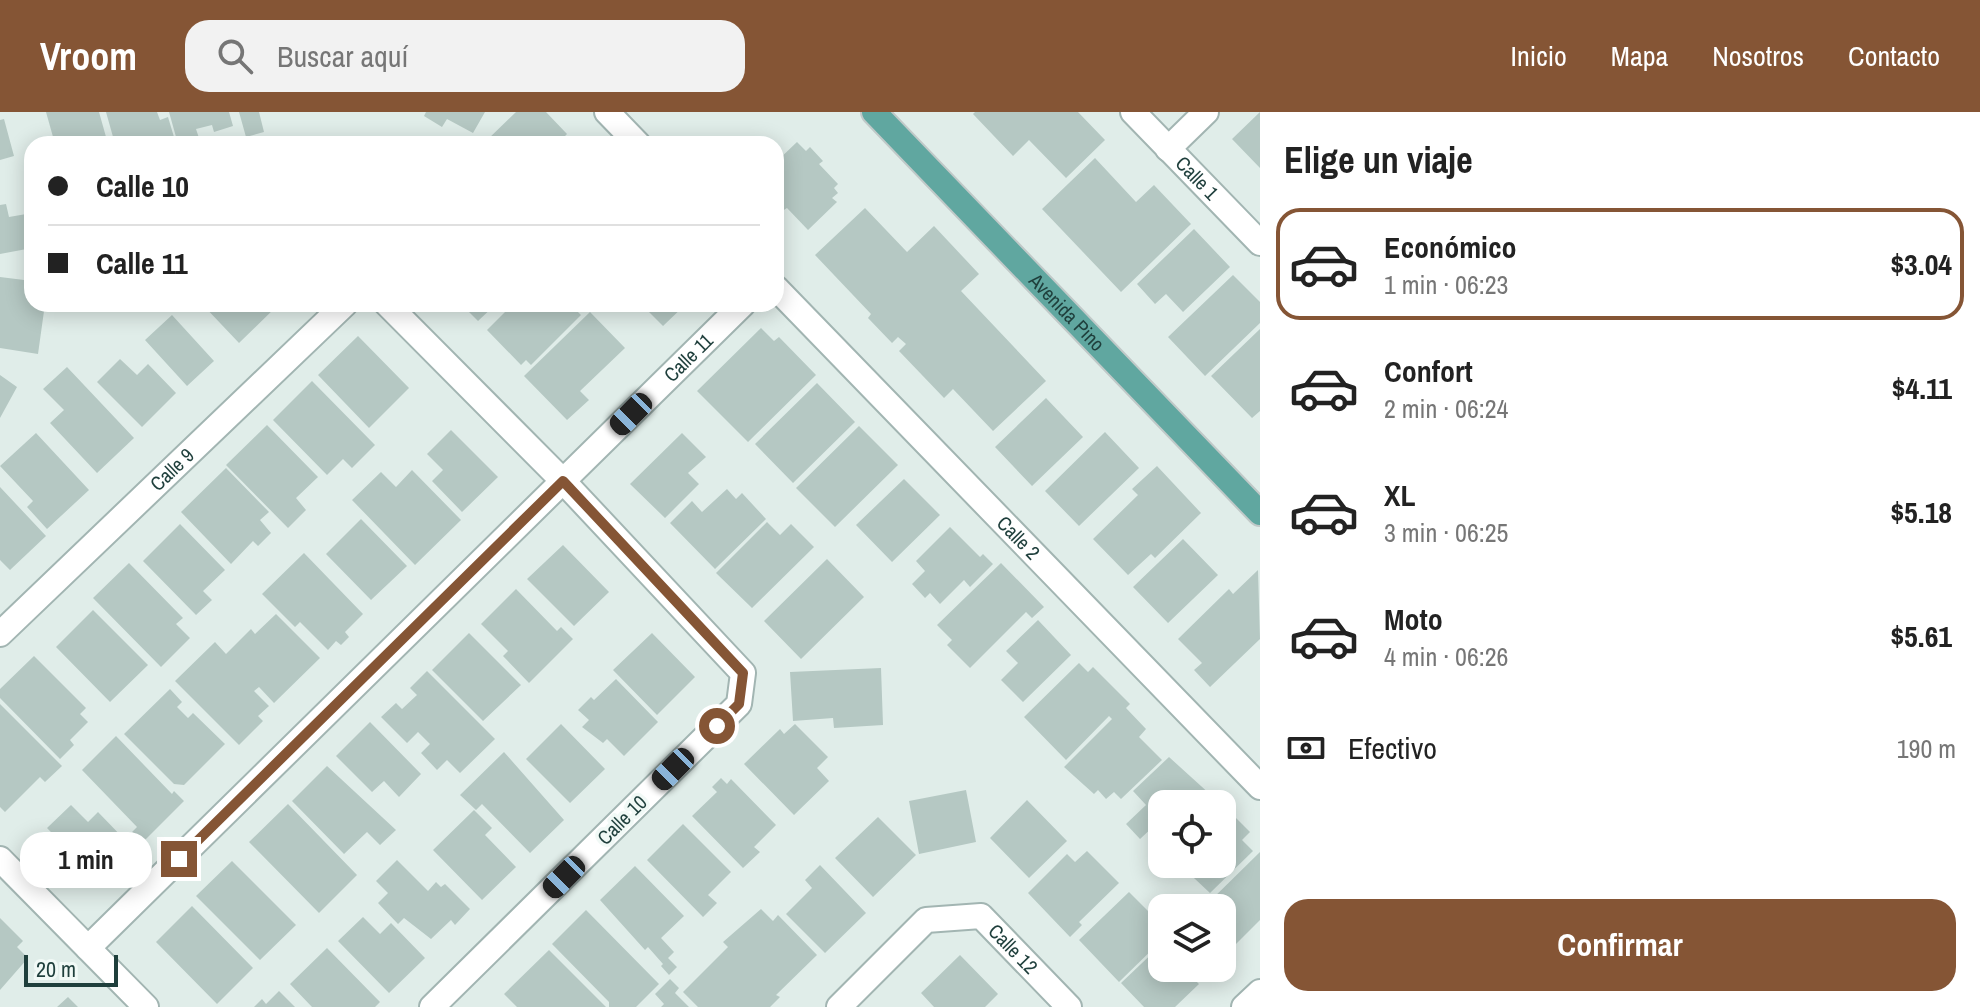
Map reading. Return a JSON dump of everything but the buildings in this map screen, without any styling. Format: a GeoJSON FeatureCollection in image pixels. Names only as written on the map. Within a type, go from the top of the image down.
{"type":"FeatureCollection","features":[{"type":"Feature","properties":{"kind":"main road","name":"Avenida Pino"},"geometry":{"type":"LineString","coordinates":[[874,112],[1260,513]]}},
{"type":"Feature","properties":{"kind":"street"},"geometry":{"type":"LineString","coordinates":[[607,112],[630,136]]}},
{"type":"Feature","properties":{"kind":"street","name":"Calle 1"},"geometry":{"type":"LineString","coordinates":[[1133,112],[1260,243]]}},
{"type":"Feature","properties":{"kind":"street"},"geometry":{"type":"LineString","coordinates":[[1168,149],[1206,112]]}},
{"type":"Feature","properties":{"kind":"street","name":"Calle 2"},"geometry":{"type":"LineString","coordinates":[[784,296],[1260,787]]}},
{"type":"Feature","properties":{"kind":"street","name":"Calle 9"},"geometry":{"type":"LineString","coordinates":[[0,634],[337,312]]}},
{"type":"Feature","properties":{"kind":"street"},"geometry":{"type":"LineString","coordinates":[[395,312],[563,481]]}},
{"type":"Feature","properties":{"kind":"street","name":"Calle 11"},"geometry":{"type":"LineString","coordinates":[[88,948],[735,312]]}},
{"type":"Feature","properties":{"kind":"street","name":"Calle 10"},"geometry":{"type":"LineString","coordinates":[[432,1007],[739,704],[743,673],[563,481]]}},
{"type":"Feature","properties":{"kind":"street"},"geometry":{"type":"LineString","coordinates":[[0,859],[146,1007]]}},
{"type":"Feature","properties":{"kind":"street","name":"Calle 12"},"geometry":{"type":"LineString","coordinates":[[839,1007],[926,920],[981,916],[1069,1007]]}},
{"type":"Feature","properties":{"kind":"street"},"geometry":{"type":"LineString","coordinates":[[1244,1007],[1260,992]]}},
{"type":"Feature","properties":{"kind":"route"},"geometry":{"type":"LineString","coordinates":[[179,859],[563,481],[743,673],[739,704],[717,726]]}}]}
